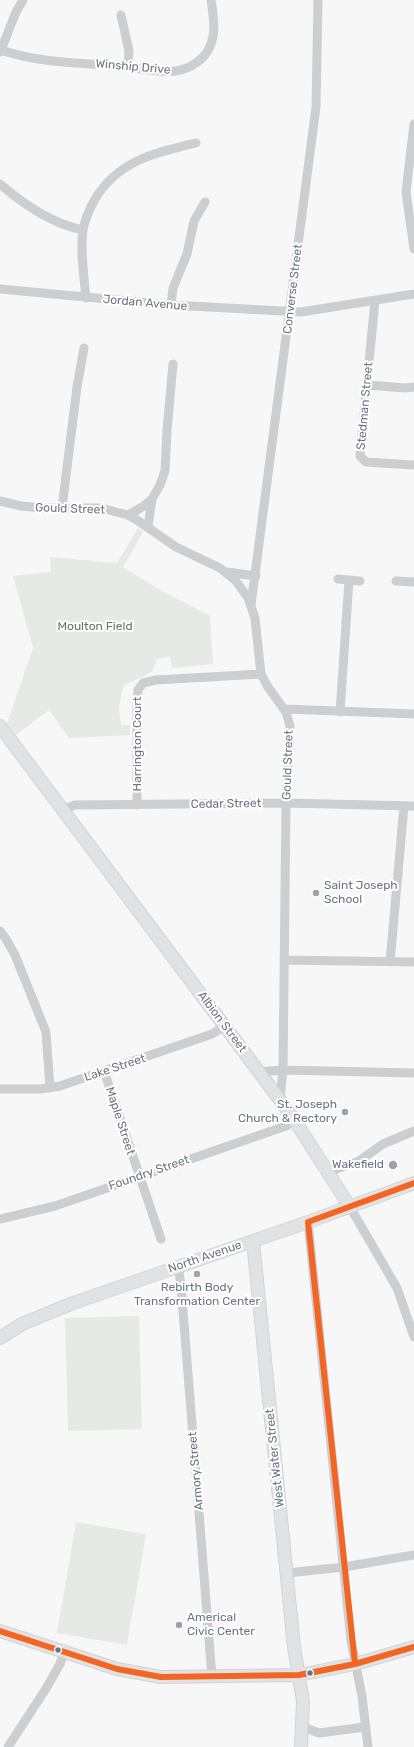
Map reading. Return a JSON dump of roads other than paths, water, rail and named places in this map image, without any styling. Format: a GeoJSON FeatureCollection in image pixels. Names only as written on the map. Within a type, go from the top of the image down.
{"type":"FeatureCollection","features":[{"type":"Feature","properties":{"kind":"main road","name":"Albion Street"},"geometry":{"type":"LineString","coordinates":[[0,726],[280,1100],[350,1207]]}},
{"type":"Feature","properties":{"kind":"main road","name":"North Avenue"},"geometry":{"type":"LineString","coordinates":[[0,1338],[22,1324],[46,1313],[308,1222],[414,1183]]}},
{"type":"Feature","properties":{"kind":"main road","name":"West Water Street"},"geometry":{"type":"LineString","coordinates":[[253,1241],[294,1647],[302,1701],[303,1727],[301,1747]]}},
{"type":"Feature","properties":{"kind":"main road"},"geometry":{"type":"LineString","coordinates":[[0,1631],[117,1669],[147,1676],[170,1678],[299,1675],[355,1664],[414,1647]]}},
{"type":"Feature","properties":{"kind":"street","name":"Winship Drive"},"geometry":{"type":"LineString","coordinates":[[23,0],[16,12],[0,51],[26,57],[176,71],[186,68],[199,61],[209,49],[214,35],[215,25],[211,0]]}},
{"type":"Feature","properties":{"kind":"street","name":"Converse Street"},"geometry":{"type":"LineString","coordinates":[[251,605],[256,576],[316,106],[318,0]]}},
{"type":"Feature","properties":{"kind":"street"},"geometry":{"type":"LineString","coordinates":[[121,15],[129,51],[128,67]]}},
{"type":"Feature","properties":{"kind":"street"},"geometry":{"type":"LineString","coordinates":[[414,124],[407,205],[414,248]]}},
{"type":"Feature","properties":{"kind":"street"},"geometry":{"type":"LineString","coordinates":[[86,298],[83,230],[94,202],[106,183],[125,167],[146,156],[196,143]]}},
{"type":"Feature","properties":{"kind":"street"},"geometry":{"type":"LineString","coordinates":[[0,184],[49,217],[70,227],[83,230]]}},
{"type":"Feature","properties":{"kind":"street"},"geometry":{"type":"LineString","coordinates":[[171,305],[173,288],[187,254],[195,219],[205,202]]}},
{"type":"Feature","properties":{"kind":"street","name":"Jordan Avenue"},"geometry":{"type":"LineString","coordinates":[[0,289],[171,305],[290,311],[303,311],[414,294]]}},
{"type":"Feature","properties":{"kind":"street","name":"Stedman Street"},"geometry":{"type":"LineString","coordinates":[[375,300],[360,453],[362,459],[368,462],[414,465]]}},
{"type":"Feature","properties":{"kind":"street"},"geometry":{"type":"LineString","coordinates":[[62,508],[77,387],[84,348]]}},
{"type":"Feature","properties":{"kind":"street"},"geometry":{"type":"LineString","coordinates":[[128,515],[144,506],[152,499],[160,485],[165,471],[166,430],[173,364]]}},
{"type":"Feature","properties":{"kind":"street"},"geometry":{"type":"LineString","coordinates":[[367,385],[401,388],[414,387]]}},
{"type":"Feature","properties":{"kind":"street"},"geometry":{"type":"LineString","coordinates":[[148,527],[152,499]]}},
{"type":"Feature","properties":{"kind":"street","name":"Gould Street"},"geometry":{"type":"LineString","coordinates":[[0,501],[28,507],[101,508],[128,515],[172,544],[227,572],[242,588],[251,605],[262,674],[268,687],[285,709],[289,720],[290,736],[286,803],[283,1070],[280,1100]]}},
{"type":"Feature","properties":{"kind":"street"},"geometry":{"type":"LineString","coordinates":[[227,572],[256,576]]}},
{"type":"Feature","properties":{"kind":"street"},"geometry":{"type":"LineString","coordinates":[[338,579],[360,581]]}},
{"type":"Feature","properties":{"kind":"street"},"geometry":{"type":"LineString","coordinates":[[340,712],[349,580]]}},
{"type":"Feature","properties":{"kind":"street"},"geometry":{"type":"LineString","coordinates":[[396,580],[414,582]]}},
{"type":"Feature","properties":{"kind":"street","name":"Harrington Court"},"geometry":{"type":"LineString","coordinates":[[138,805],[137,707],[138,690],[143,683],[156,680],[262,674]]}},
{"type":"Feature","properties":{"kind":"street"},"geometry":{"type":"LineString","coordinates":[[285,709],[414,714]]}},
{"type":"Feature","properties":{"kind":"street","name":"Cedar Street"},"geometry":{"type":"LineString","coordinates":[[63,810],[75,805],[286,803],[414,806]]}},
{"type":"Feature","properties":{"kind":"street"},"geometry":{"type":"LineString","coordinates":[[390,962],[404,806]]}},
{"type":"Feature","properties":{"kind":"street"},"geometry":{"type":"LineString","coordinates":[[0,931],[13,950],[46,1032],[50,1088]]}},
{"type":"Feature","properties":{"kind":"street"},"geometry":{"type":"LineString","coordinates":[[284,960],[414,962]]}},
{"type":"Feature","properties":{"kind":"street","name":"Lake Street"},"geometry":{"type":"LineString","coordinates":[[0,1089],[50,1088],[212,1034],[225,1026]]}},
{"type":"Feature","properties":{"kind":"street"},"geometry":{"type":"LineString","coordinates":[[259,1072],[283,1070],[414,1073]]}},
{"type":"Feature","properties":{"kind":"street","name":"Maple Street"},"geometry":{"type":"LineString","coordinates":[[104,1071],[138,1176],[161,1239]]}},
{"type":"Feature","properties":{"kind":"street","name":"Foundry Street"},"geometry":{"type":"LineString","coordinates":[[0,1219],[55,1206],[286,1126],[295,1121]]}},
{"type":"Feature","properties":{"kind":"street"},"geometry":{"type":"LineString","coordinates":[[328,1172],[359,1161],[383,1144],[414,1131]]}},
{"type":"Feature","properties":{"kind":"street","name":"Albion Street"},"geometry":{"type":"LineString","coordinates":[[350,1207],[397,1288],[414,1338]]}},
{"type":"Feature","properties":{"kind":"street"},"geometry":{"type":"LineString","coordinates":[[308,1222],[355,1664],[368,1747]]}},
{"type":"Feature","properties":{"kind":"street","name":"Armory Street"},"geometry":{"type":"LineString","coordinates":[[178,1266],[182,1293],[212,1677]]}},
{"type":"Feature","properties":{"kind":"street"},"geometry":{"type":"LineString","coordinates":[[287,1573],[344,1567],[414,1555]]}},
{"type":"Feature","properties":{"kind":"street"},"geometry":{"type":"LineString","coordinates":[[8,1747],[47,1687],[60,1664],[64,1652]]}},
{"type":"Feature","properties":{"kind":"street"},"geometry":{"type":"LineString","coordinates":[[303,1727],[319,1733],[365,1727]]}},
{"type":"Feature","properties":{"kind":"place","name":"Saint Joseph School"},"geometry":{"type":"Point","coordinates":[316,893]}},
{"type":"Feature","properties":{"kind":"place","name":"St. Joseph Church & Rectory"},"geometry":{"type":"Point","coordinates":[345,1112]}},
{"type":"Feature","properties":{"kind":"place","name":"Wakefield"},"geometry":{"type":"Point","coordinates":[393,1165]}},
{"type":"Feature","properties":{"kind":"place","name":"Rebirth Body Transformation Center"},"geometry":{"type":"Point","coordinates":[197,1274]}},
{"type":"Feature","properties":{"kind":"place","name":"Americal Civic Center"},"geometry":{"type":"Point","coordinates":[179,1625]}},
{"type":"Feature","properties":{"kind":"park label","name":"Moulton Field"},"geometry":{"type":"Point","coordinates":[95,627]}}]}
